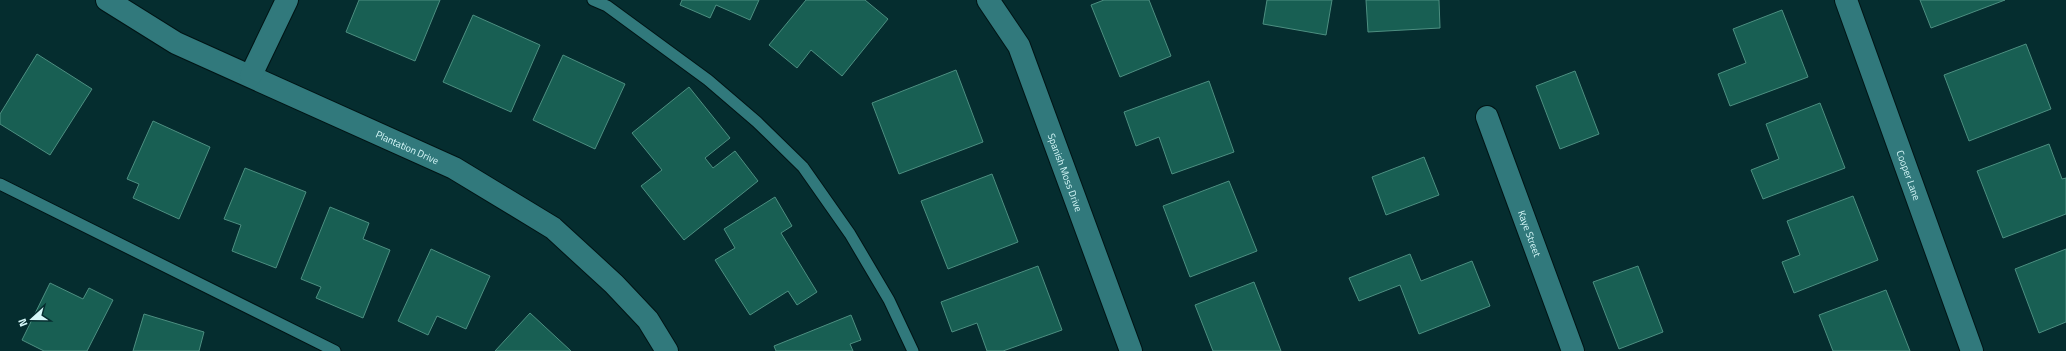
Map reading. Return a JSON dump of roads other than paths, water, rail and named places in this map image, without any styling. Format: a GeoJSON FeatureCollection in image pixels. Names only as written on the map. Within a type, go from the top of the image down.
{"type":"FeatureCollection","features":[{"type":"Feature","properties":{"kind":"street","name":"Plantation Drive"},"geometry":{"type":"LineString","coordinates":[[107,0],[176,43],[454,168],[553,228],[614,284],[648,320],[667,351]]}},
{"type":"Feature","properties":{"kind":"street"},"geometry":{"type":"LineString","coordinates":[[251,76],[287,0]]}},
{"type":"Feature","properties":{"kind":"street","name":"Spanish Moss Drive"},"geometry":{"type":"LineString","coordinates":[[988,0],[1019,46],[1131,351]]}},
{"type":"Feature","properties":{"kind":"street","name":"Cooper Lane"},"geometry":{"type":"LineString","coordinates":[[1846,0],[1972,351]]}},
{"type":"Feature","properties":{"kind":"street","name":"Kaye Street"},"geometry":{"type":"LineString","coordinates":[[1487,117],[1573,351]]}},
{"type":"Feature","properties":{"kind":"lane"},"geometry":{"type":"LineString","coordinates":[[593,0],[607,6],[708,80],[757,122],[803,167],[850,234],[889,300],[913,351]]}},
{"type":"Feature","properties":{"kind":"lane"},"geometry":{"type":"LineString","coordinates":[[0,184],[335,351]]}}]}
